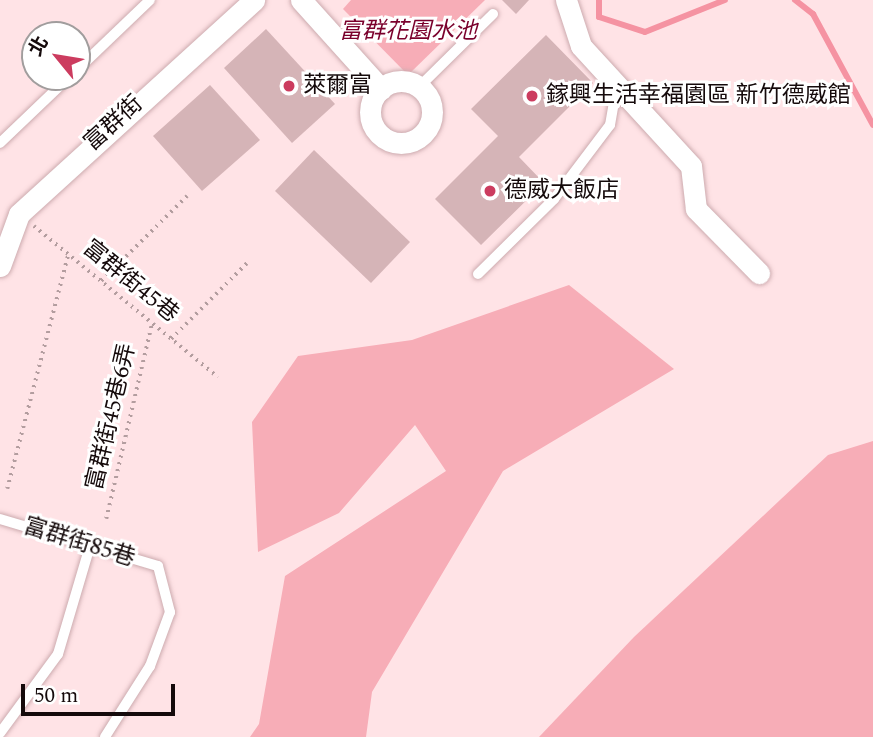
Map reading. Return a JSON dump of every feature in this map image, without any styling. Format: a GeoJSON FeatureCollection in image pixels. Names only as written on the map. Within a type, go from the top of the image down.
{"type":"FeatureCollection","features":[{"type":"Feature","properties":{"kind":"street","name":"富群街"},"geometry":{"type":"LineString","coordinates":[[0,266],[5,235],[19,214],[254,0]]}},
{"type":"Feature","properties":{"kind":"street"},"geometry":{"type":"LineString","coordinates":[[301,0],[381,89]]}},
{"type":"Feature","properties":{"kind":"street"},"geometry":{"type":"LineString","coordinates":[[566,0],[581,46],[691,166],[696,209],[760,273]]}},
{"type":"Feature","properties":{"kind":"street"},"geometry":{"type":"LineString","coordinates":[[400,82],[419,87],[431,104],[429,125],[416,140],[406,143],[387,140],[373,126],[371,106],[381,89],[400,82]]}},
{"type":"Feature","properties":{"kind":"lane"},"geometry":{"type":"LineString","coordinates":[[91,57],[150,0]]}},
{"type":"Feature","properties":{"kind":"lane"},"geometry":{"type":"LineString","coordinates":[[419,87],[493,14]]}},
{"type":"Feature","properties":{"kind":"lane"},"geometry":{"type":"LineString","coordinates":[[478,274],[554,199],[610,125],[617,85]]}},
{"type":"Feature","properties":{"kind":"lane"},"geometry":{"type":"LineString","coordinates":[[0,143],[54,91]]}},
{"type":"Feature","properties":{"kind":"lane","name":"富群街85巷"},"geometry":{"type":"LineString","coordinates":[[0,519],[158,566],[170,612],[150,666],[105,737]]}},
{"type":"Feature","properties":{"kind":"lane"},"geometry":{"type":"LineString","coordinates":[[0,733],[58,654],[90,546]]}},
{"type":"Feature","properties":{"kind":"path"},"geometry":{"type":"LineString","coordinates":[[102,281],[187,196]]}},
{"type":"Feature","properties":{"kind":"path","name":"富群街45巷"},"geometry":{"type":"LineString","coordinates":[[19,214],[218,377]]}},
{"type":"Feature","properties":{"kind":"path"},"geometry":{"type":"LineString","coordinates":[[7,489],[68,254]]}},
{"type":"Feature","properties":{"kind":"path"},"geometry":{"type":"LineString","coordinates":[[172,339],[247,263]]}},
{"type":"Feature","properties":{"kind":"path","name":"富群街45巷6弄"},"geometry":{"type":"LineString","coordinates":[[106,519],[152,323]]}},
{"type":"Feature","properties":{"kind":"green space","name":"富群花園水池"},"geometry":{"type":"Polygon","coordinates":[[[351,0],[485,0],[408,75],[343,9],[351,0]]]}},
{"type":"Feature","properties":{"kind":"green space"},"geometry":{"type":"Polygon","coordinates":[[[569,285],[674,369],[503,471],[372,692],[366,737],[250,737],[259,724],[285,576],[446,471],[415,425],[339,513],[258,552],[252,422],[298,356],[412,340],[569,285]]]}},
{"type":"Feature","properties":{"kind":"green space"},"geometry":{"type":"Polygon","coordinates":[[[873,441],[873,737],[539,737],[634,637],[828,455],[873,441]]]}},
{"type":"Feature","properties":{"kind":"building"},"geometry":{"type":"Polygon","coordinates":[[[502,0],[529,0],[516,14],[502,0]]]}},
{"type":"Feature","properties":{"kind":"building"},"geometry":{"type":"Polygon","coordinates":[[[266,29],[335,104],[292,143],[224,68],[266,29]]]}},
{"type":"Feature","properties":{"kind":"building"},"geometry":{"type":"Polygon","coordinates":[[[546,35],[593,83],[519,157],[544,183],[481,245],[435,199],[498,136],[471,109],[546,35]]]}},
{"type":"Feature","properties":{"kind":"building"},"geometry":{"type":"Polygon","coordinates":[[[210,85],[260,140],[202,191],[153,136],[210,85]]]}},
{"type":"Feature","properties":{"kind":"building"},"geometry":{"type":"Polygon","coordinates":[[[314,150],[410,242],[371,283],[275,191],[314,150]]]}},
{"type":"Feature","properties":{"kind":"waterway"},"geometry":{"type":"LineString","coordinates":[[599,0],[599,17],[645,32],[725,0]]}},
{"type":"Feature","properties":{"kind":"waterway"},"geometry":{"type":"LineString","coordinates":[[795,0],[813,14],[873,125]]}},
{"type":"Feature","properties":{"kind":"place","name":"萊爾富"},"geometry":{"type":"Point","coordinates":[289,86]}},
{"type":"Feature","properties":{"kind":"place","name":"鎵興生活幸福園區 新竹德威館"},"geometry":{"type":"Point","coordinates":[532,96]}},
{"type":"Feature","properties":{"kind":"place","name":"德威大飯店"},"geometry":{"type":"Point","coordinates":[490,191]}}]}
